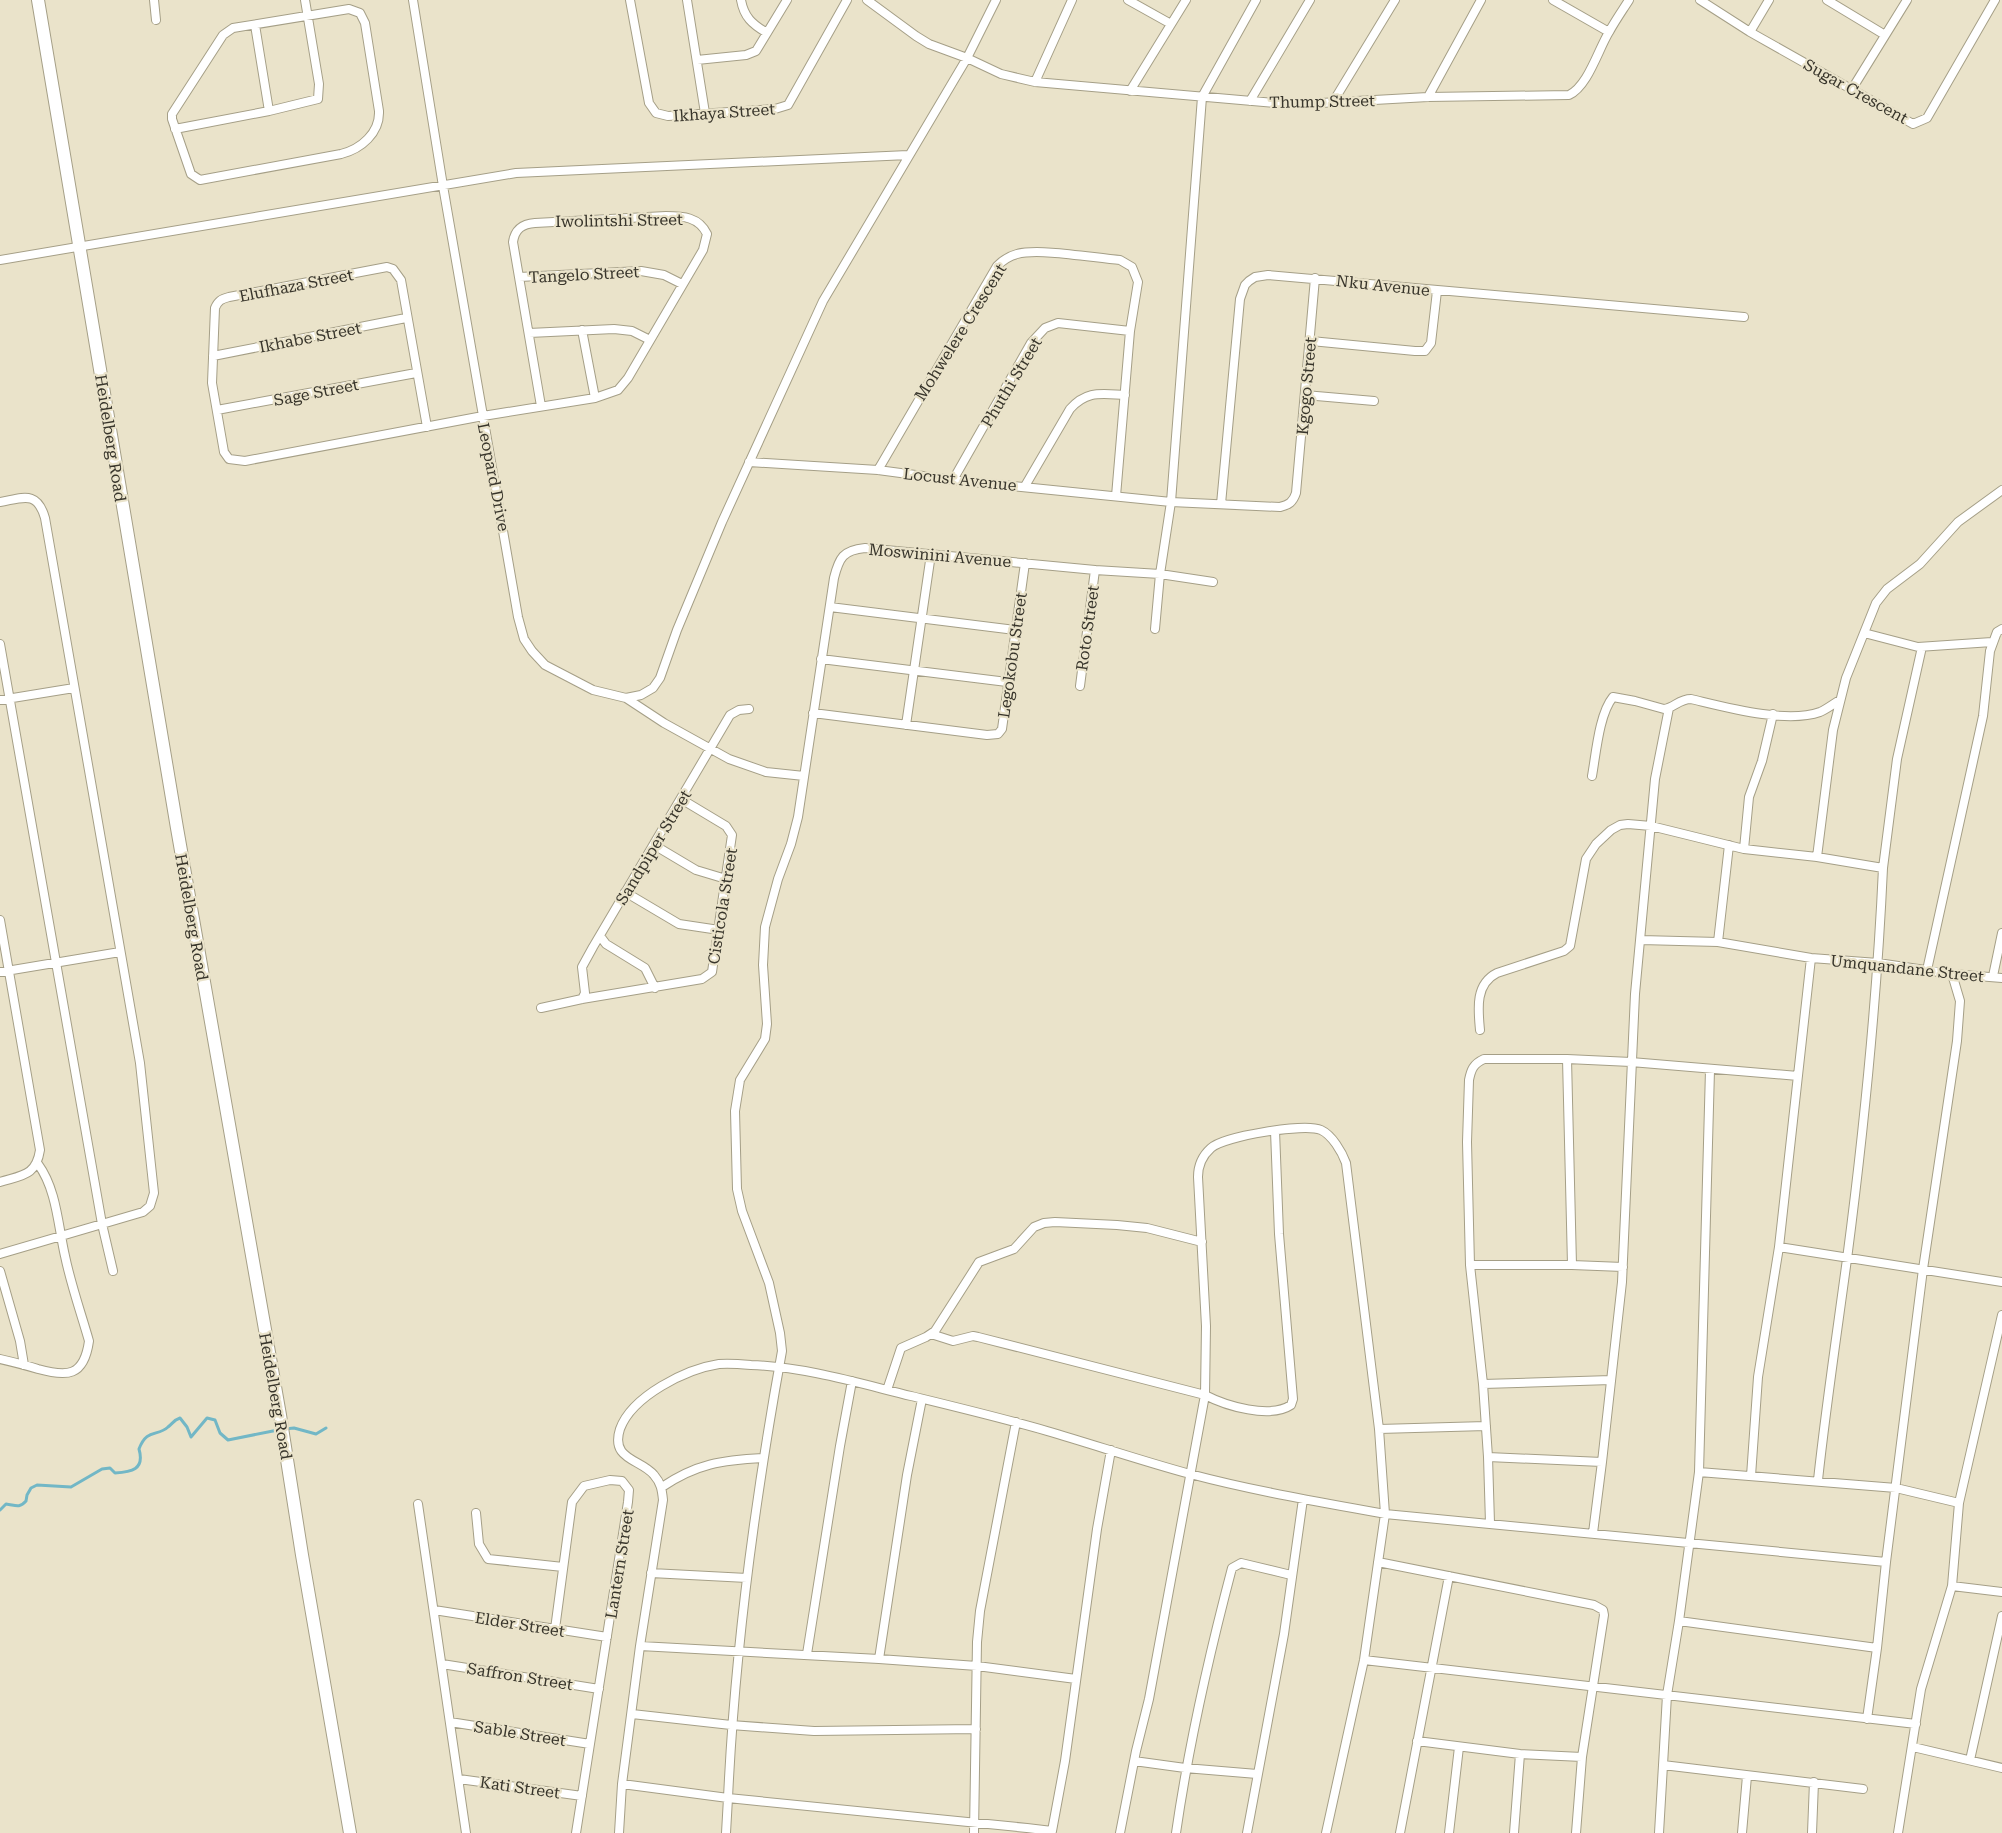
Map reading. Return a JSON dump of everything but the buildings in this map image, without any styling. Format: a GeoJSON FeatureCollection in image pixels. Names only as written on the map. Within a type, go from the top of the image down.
{"type":"FeatureCollection","features":[{"type":"Feature","properties":{"kind":"main road","name":"Heidelberg Road"},"geometry":{"type":"LineString","coordinates":[[38,0],[177,828],[280,1415],[350,1833]]}},
{"type":"Feature","properties":{"kind":"street"},"geometry":{"type":"LineString","coordinates":[[154,0],[156,20]]}},
{"type":"Feature","properties":{"kind":"street"},"geometry":{"type":"LineString","coordinates":[[175,129],[318,99],[319,84],[305,0]]}},
{"type":"Feature","properties":{"kind":"street","name":"Leopard Drive"},"geometry":{"type":"LineString","coordinates":[[413,0],[443,186],[518,617],[524,639],[545,664],[592,690],[626,698],[664,723],[749,768],[804,776]]}},
{"type":"Feature","properties":{"kind":"street","name":"Ikhaya Street"},"geometry":{"type":"LineString","coordinates":[[630,0],[649,103],[652,110],[668,116],[775,109],[788,105],[847,0]]}},
{"type":"Feature","properties":{"kind":"street"},"geometry":{"type":"LineString","coordinates":[[687,0],[705,113]]}},
{"type":"Feature","properties":{"kind":"street"},"geometry":{"type":"LineString","coordinates":[[741,0],[748,20],[767,33]]}},
{"type":"Feature","properties":{"kind":"street"},"geometry":{"type":"LineString","coordinates":[[697,60],[753,53],[759,48],[787,0]]}},
{"type":"Feature","properties":{"kind":"street","name":"Thump Street"},"geometry":{"type":"LineString","coordinates":[[867,0],[922,40],[1001,74],[1035,82],[1250,102],[1303,104],[1428,97],[1569,95],[1582,84],[1609,32],[1629,0]]}},
{"type":"Feature","properties":{"kind":"street"},"geometry":{"type":"LineString","coordinates":[[626,698],[641,695],[653,688],[660,678],[682,619],[749,462],[823,301],[967,58],[996,0]]}},
{"type":"Feature","properties":{"kind":"street"},"geometry":{"type":"LineString","coordinates":[[1035,82],[1072,0]]}},
{"type":"Feature","properties":{"kind":"street"},"geometry":{"type":"LineString","coordinates":[[1128,0],[1171,24]]}},
{"type":"Feature","properties":{"kind":"street"},"geometry":{"type":"LineString","coordinates":[[1130,91],[1186,0]]}},
{"type":"Feature","properties":{"kind":"street"},"geometry":{"type":"LineString","coordinates":[[1155,629],[1170,502],[1202,97],[1256,0]]}},
{"type":"Feature","properties":{"kind":"street"},"geometry":{"type":"LineString","coordinates":[[1250,102],[1310,0]]}},
{"type":"Feature","properties":{"kind":"street"},"geometry":{"type":"LineString","coordinates":[[1333,102],[1395,0]]}},
{"type":"Feature","properties":{"kind":"street"},"geometry":{"type":"LineString","coordinates":[[1428,97],[1481,0]]}},
{"type":"Feature","properties":{"kind":"street"},"geometry":{"type":"LineString","coordinates":[[1553,0],[1609,32]]}},
{"type":"Feature","properties":{"kind":"street","name":"Sugar Crescent"},"geometry":{"type":"LineString","coordinates":[[1700,0],[1750,32],[1913,124],[1927,118],[1995,0]]}},
{"type":"Feature","properties":{"kind":"street"},"geometry":{"type":"LineString","coordinates":[[1750,32],[1769,0]]}},
{"type":"Feature","properties":{"kind":"street"},"geometry":{"type":"LineString","coordinates":[[1827,0],[1886,35]]}},
{"type":"Feature","properties":{"kind":"street"},"geometry":{"type":"LineString","coordinates":[[1852,89],[1907,0]]}},
{"type":"Feature","properties":{"kind":"street"},"geometry":{"type":"LineString","coordinates":[[355,9],[363,17],[379,117],[374,131],[360,147],[341,154],[200,180],[191,174],[172,119],[174,109],[215,45],[228,30],[307,15],[355,9]]}},
{"type":"Feature","properties":{"kind":"street"},"geometry":{"type":"LineString","coordinates":[[255,25],[269,111]]}},
{"type":"Feature","properties":{"kind":"street"},"geometry":{"type":"LineString","coordinates":[[0,260],[534,171],[908,155]]}},
{"type":"Feature","properties":{"kind":"street","name":"Iwolintshi Street"},"geometry":{"type":"LineString","coordinates":[[483,416],[595,398],[609,394],[623,385],[703,250],[707,234],[700,223],[678,216],[554,221],[521,226],[514,234],[513,242],[541,406]]}},
{"type":"Feature","properties":{"kind":"street","name":"Mohwelere Crescent"},"geometry":{"type":"LineString","coordinates":[[878,470],[997,266],[1004,259],[1019,253],[1038,252],[1120,260],[1132,267],[1138,282],[1130,331],[1116,496]]}},
{"type":"Feature","properties":{"kind":"street","name":"Elufhaza Street"},"geometry":{"type":"LineString","coordinates":[[427,427],[399,276],[393,269],[387,267],[229,297],[222,299],[215,308],[212,383],[224,452],[229,459],[236,461],[427,427],[483,416]]}},
{"type":"Feature","properties":{"kind":"street","name":"Tangelo Street"},"geometry":{"type":"LineString","coordinates":[[519,278],[641,271],[664,275],[682,284]]}},
{"type":"Feature","properties":{"kind":"street","name":"Nku Avenue"},"geometry":{"type":"LineString","coordinates":[[1221,504],[1242,292],[1249,281],[1261,275],[1744,317]]}},
{"type":"Feature","properties":{"kind":"street","name":"Kgogo Street"},"geometry":{"type":"LineString","coordinates":[[1296,494],[1315,278]]}},
{"type":"Feature","properties":{"kind":"street"},"geometry":{"type":"LineString","coordinates":[[1311,341],[1425,351],[1431,343],[1437,291]]}},
{"type":"Feature","properties":{"kind":"street","name":"Ikhabe Street"},"geometry":{"type":"LineString","coordinates":[[213,356],[406,318]]}},
{"type":"Feature","properties":{"kind":"street","name":"Phuthi Street"},"geometry":{"type":"LineString","coordinates":[[953,480],[1031,343],[1045,328],[1058,323],[1130,331]]}},
{"type":"Feature","properties":{"kind":"street"},"geometry":{"type":"LineString","coordinates":[[529,333],[623,329],[650,340]]}},
{"type":"Feature","properties":{"kind":"street"},"geometry":{"type":"LineString","coordinates":[[582,330],[595,398]]}},
{"type":"Feature","properties":{"kind":"street","name":"Sage Street"},"geometry":{"type":"LineString","coordinates":[[217,410],[416,373]]}},
{"type":"Feature","properties":{"kind":"street"},"geometry":{"type":"LineString","coordinates":[[1025,486],[1077,401],[1094,394],[1125,395]]}},
{"type":"Feature","properties":{"kind":"street"},"geometry":{"type":"LineString","coordinates":[[1305,395],[1374,401]]}},
{"type":"Feature","properties":{"kind":"street","name":"Locust Avenue"},"geometry":{"type":"LineString","coordinates":[[749,462],[878,470],[1170,502],[1280,507],[1291,503],[1296,494]]}},
{"type":"Feature","properties":{"kind":"street"},"geometry":{"type":"LineString","coordinates":[[1817,857],[1833,730],[1846,678],[1876,603],[1887,589],[1928,556],[1941,538],[1958,522],[2002,490]]}},
{"type":"Feature","properties":{"kind":"street"},"geometry":{"type":"LineString","coordinates":[[0,502],[28,497],[36,499],[42,507],[140,1063],[154,1193],[150,1206],[143,1212],[0,1254]]}},
{"type":"Feature","properties":{"kind":"street","name":"Moswinini Avenue"},"geometry":{"type":"LineString","coordinates":[[726,1833],[737,1653],[763,1458],[782,1341],[769,1283],[742,1211],[737,1190],[735,1111],[740,1080],[765,1038],[767,1023],[763,965],[765,927],[778,879],[794,834],[837,565],[849,551],[865,548],[1160,574],[1214,582]]}},
{"type":"Feature","properties":{"kind":"street"},"geometry":{"type":"LineString","coordinates":[[813,713],[906,725],[931,554]]}},
{"type":"Feature","properties":{"kind":"street","name":"Legokobu Street"},"geometry":{"type":"LineString","coordinates":[[906,725],[987,735],[998,734],[1002,729],[1025,563]]}},
{"type":"Feature","properties":{"kind":"street","name":"Roto Street"},"geometry":{"type":"LineString","coordinates":[[1080,686],[1095,570]]}},
{"type":"Feature","properties":{"kind":"street"},"geometry":{"type":"LineString","coordinates":[[830,607],[1015,630]]}},
{"type":"Feature","properties":{"kind":"street"},"geometry":{"type":"LineString","coordinates":[[1927,970],[1983,716],[1992,642],[1997,632],[2002,629]]}},
{"type":"Feature","properties":{"kind":"street"},"geometry":{"type":"LineString","coordinates":[[1864,633],[1922,647],[1992,642]]}},
{"type":"Feature","properties":{"kind":"street"},"geometry":{"type":"LineString","coordinates":[[0,644],[102,1224],[113,1271]]}},
{"type":"Feature","properties":{"kind":"street"},"geometry":{"type":"LineString","coordinates":[[1818,1480],[1863,1121],[1878,963],[1883,868],[1895,770],[1922,647]]}},
{"type":"Feature","properties":{"kind":"street"},"geometry":{"type":"LineString","coordinates":[[821,659],[1007,682]]}},
{"type":"Feature","properties":{"kind":"street"},"geometry":{"type":"LineString","coordinates":[[0,700],[74,688]]}},
{"type":"Feature","properties":{"kind":"street"},"geometry":{"type":"LineString","coordinates":[[1592,776],[1601,728],[1613,697],[1635,700],[1661,709],[1669,708],[1683,699],[1691,699],[1741,711],[1795,716],[1818,712],[1840,700]]}},
{"type":"Feature","properties":{"kind":"street"},"geometry":{"type":"LineString","coordinates":[[1593,1533],[1623,1267],[1631,1062],[1651,826],[1660,746],[1669,708]]}},
{"type":"Feature","properties":{"kind":"street","name":"Sandpiper Street"},"geometry":{"type":"LineString","coordinates":[[582,999],[585,993],[582,967],[625,892],[730,716],[739,710],[749,709]]}},
{"type":"Feature","properties":{"kind":"street"},"geometry":{"type":"LineString","coordinates":[[1743,849],[1749,797],[1762,762],[1773,714]]}},
{"type":"Feature","properties":{"kind":"street","name":"Cisticola Street"},"geometry":{"type":"LineString","coordinates":[[541,1008],[702,979],[708,976],[714,967],[732,842],[730,830],[722,823],[681,799]]}},
{"type":"Feature","properties":{"kind":"street"},"geometry":{"type":"LineString","coordinates":[[1480,1030],[1479,999],[1487,980],[1497,973],[1564,951],[1570,946],[1586,859],[1590,850],[1611,830],[1620,825],[1651,826],[1743,849],[1817,857],[1883,868]]}},
{"type":"Feature","properties":{"kind":"street"},"geometry":{"type":"LineString","coordinates":[[654,845],[696,870],[726,879]]}},
{"type":"Feature","properties":{"kind":"street"},"geometry":{"type":"LineString","coordinates":[[1718,942],[1729,845]]}},
{"type":"Feature","properties":{"kind":"street"},"geometry":{"type":"LineString","coordinates":[[625,892],[679,924],[719,930]]}},
{"type":"Feature","properties":{"kind":"street"},"geometry":{"type":"LineString","coordinates":[[0,920],[4,971],[40,1150],[38,1164],[28,1173],[0,1182]]}},
{"type":"Feature","properties":{"kind":"street"},"geometry":{"type":"LineString","coordinates":[[1998,977],[2002,933]]}},
{"type":"Feature","properties":{"kind":"street"},"geometry":{"type":"LineString","coordinates":[[600,936],[606,944],[645,968],[655,988]]}},
{"type":"Feature","properties":{"kind":"street","name":"Umquandane Street"},"geometry":{"type":"LineString","coordinates":[[1641,940],[1718,942],[1811,958],[1998,977]]}},
{"type":"Feature","properties":{"kind":"street"},"geometry":{"type":"LineString","coordinates":[[4,971],[120,951]]}},
{"type":"Feature","properties":{"kind":"street"},"geometry":{"type":"LineString","coordinates":[[1751,1476],[1758,1377],[1779,1248],[1811,958]]}},
{"type":"Feature","properties":{"kind":"street"},"geometry":{"type":"LineString","coordinates":[[1867,1719],[1923,1269],[1960,1011],[1959,993],[1952,974]]}},
{"type":"Feature","properties":{"kind":"street"},"geometry":{"type":"LineString","coordinates":[[1490,1523],[1483,1383],[1470,1265],[1467,1142],[1471,1071],[1474,1066],[1484,1059],[1567,1059],[1798,1076]]}},
{"type":"Feature","properties":{"kind":"street"},"geometry":{"type":"LineString","coordinates":[[1567,1059],[1572,1265]]}},
{"type":"Feature","properties":{"kind":"street"},"geometry":{"type":"LineString","coordinates":[[1659,1833],[1667,1695],[1691,1544],[1699,1472],[1710,1070]]}},
{"type":"Feature","properties":{"kind":"street"},"geometry":{"type":"LineString","coordinates":[[1120,1833],[1149,1700],[1205,1395],[1206,1326],[1198,1177],[1200,1163],[1212,1146],[1228,1139],[1309,1128],[1322,1130],[1345,1160],[1379,1429],[1385,1514],[1364,1660],[1326,1833]]}},
{"type":"Feature","properties":{"kind":"street"},"geometry":{"type":"LineString","coordinates":[[932,1334],[952,1341],[978,1337],[1205,1395],[1233,1407],[1277,1410],[1287,1408],[1293,1399],[1280,1243],[1275,1131]]}},
{"type":"Feature","properties":{"kind":"street"},"geometry":{"type":"LineString","coordinates":[[0,1359],[58,1374],[69,1374],[77,1369],[88,1352],[89,1341],[50,1186],[46,1174],[38,1164]]}},
{"type":"Feature","properties":{"kind":"street"},"geometry":{"type":"LineString","coordinates":[[887,1390],[901,1348],[932,1334],[979,1262],[989,1256],[1014,1249],[1034,1227],[1055,1222],[1117,1225],[1147,1228],[1202,1242]]}},
{"type":"Feature","properties":{"kind":"street"},"geometry":{"type":"LineString","coordinates":[[1779,1248],[2002,1282]]}},
{"type":"Feature","properties":{"kind":"street"},"geometry":{"type":"LineString","coordinates":[[1470,1265],[1623,1267]]}},
{"type":"Feature","properties":{"kind":"street"},"geometry":{"type":"LineString","coordinates":[[0,1271],[20,1341],[24,1365]]}},
{"type":"Feature","properties":{"kind":"street"},"geometry":{"type":"LineString","coordinates":[[1898,1833],[1926,1670],[1946,1613],[1952,1586],[1959,1503],[2002,1315]]}},
{"type":"Feature","properties":{"kind":"street"},"geometry":{"type":"LineString","coordinates":[[619,1833],[622,1784],[640,1646],[663,1500],[662,1487],[654,1474],[625,1457],[620,1448],[620,1429],[630,1413],[651,1394],[673,1379],[719,1364],[779,1366],[852,1381],[1016,1422],[1191,1474],[1303,1499],[1385,1514],[1886,1562]]}},
{"type":"Feature","properties":{"kind":"street"},"geometry":{"type":"LineString","coordinates":[[1483,1383],[1611,1380]]}},
{"type":"Feature","properties":{"kind":"street"},"geometry":{"type":"LineString","coordinates":[[807,1654],[852,1381]]}},
{"type":"Feature","properties":{"kind":"street"},"geometry":{"type":"LineString","coordinates":[[879,1659],[907,1475],[922,1399]]}},
{"type":"Feature","properties":{"kind":"street"},"geometry":{"type":"LineString","coordinates":[[974,1833],[977,1642],[984,1582],[1016,1422]]}},
{"type":"Feature","properties":{"kind":"street"},"geometry":{"type":"LineString","coordinates":[[1379,1429],[1486,1426]]}},
{"type":"Feature","properties":{"kind":"street"},"geometry":{"type":"LineString","coordinates":[[622,1784],[728,1798],[1052,1832],[1065,1761],[1095,1540],[1111,1450]]}},
{"type":"Feature","properties":{"kind":"street"},"geometry":{"type":"LineString","coordinates":[[1488,1457],[1602,1462]]}},
{"type":"Feature","properties":{"kind":"street"},"geometry":{"type":"LineString","coordinates":[[662,1487],[681,1474],[700,1466],[735,1459],[763,1458]]}},
{"type":"Feature","properties":{"kind":"street"},"geometry":{"type":"LineString","coordinates":[[1699,1472],[1896,1488],[1959,1503]]}},
{"type":"Feature","properties":{"kind":"street","name":"Lantern Street"},"geometry":{"type":"LineString","coordinates":[[555,1629],[572,1502],[584,1486],[610,1480],[622,1481],[629,1490],[628,1502],[576,1833]]}},
{"type":"Feature","properties":{"kind":"street"},"geometry":{"type":"LineString","coordinates":[[1247,1833],[1284,1634],[1303,1499]]}},
{"type":"Feature","properties":{"kind":"street"},"geometry":{"type":"LineString","coordinates":[[418,1504],[466,1833]]}},
{"type":"Feature","properties":{"kind":"street"},"geometry":{"type":"LineString","coordinates":[[476,1513],[479,1544],[488,1559],[563,1567]]}},
{"type":"Feature","properties":{"kind":"street"},"geometry":{"type":"LineString","coordinates":[[1378,1562],[1599,1606],[1604,1615],[1582,1757],[1576,1833]]}},
{"type":"Feature","properties":{"kind":"street"},"geometry":{"type":"LineString","coordinates":[[1176,1833],[1185,1768],[1215,1631],[1232,1568],[1241,1563],[1292,1575]]}},
{"type":"Feature","properties":{"kind":"street"},"geometry":{"type":"LineString","coordinates":[[651,1573],[747,1578]]}},
{"type":"Feature","properties":{"kind":"street"},"geometry":{"type":"LineString","coordinates":[[1400,1833],[1449,1576]]}},
{"type":"Feature","properties":{"kind":"street"},"geometry":{"type":"LineString","coordinates":[[1952,1586],[2002,1592]]}},
{"type":"Feature","properties":{"kind":"street","name":"Elder Street"},"geometry":{"type":"LineString","coordinates":[[434,1610],[607,1638]]}},
{"type":"Feature","properties":{"kind":"street"},"geometry":{"type":"LineString","coordinates":[[1970,1760],[2002,1617]]}},
{"type":"Feature","properties":{"kind":"street"},"geometry":{"type":"LineString","coordinates":[[1679,1621],[1877,1648]]}},
{"type":"Feature","properties":{"kind":"street"},"geometry":{"type":"LineString","coordinates":[[640,1646],[737,1653],[807,1654],[977,1666],[1076,1679]]}},
{"type":"Feature","properties":{"kind":"street"},"geometry":{"type":"LineString","coordinates":[[1364,1660],[1916,1724]]}},
{"type":"Feature","properties":{"kind":"street","name":"Saffron Street"},"geometry":{"type":"LineString","coordinates":[[442,1664],[599,1689]]}},
{"type":"Feature","properties":{"kind":"street"},"geometry":{"type":"LineString","coordinates":[[632,1714],[814,1731],[976,1730]]}},
{"type":"Feature","properties":{"kind":"street","name":"Sable Street"},"geometry":{"type":"LineString","coordinates":[[450,1722],[590,1744]]}},
{"type":"Feature","properties":{"kind":"street"},"geometry":{"type":"LineString","coordinates":[[1417,1741],[1520,1754],[1582,1757]]}},
{"type":"Feature","properties":{"kind":"street"},"geometry":{"type":"LineString","coordinates":[[1449,1833],[1458,1747]]}},
{"type":"Feature","properties":{"kind":"street"},"geometry":{"type":"LineString","coordinates":[[1912,1747],[2002,1768]]}},
{"type":"Feature","properties":{"kind":"street"},"geometry":{"type":"LineString","coordinates":[[1514,1833],[1520,1754]]}},
{"type":"Feature","properties":{"kind":"street"},"geometry":{"type":"LineString","coordinates":[[1134,1761],[1257,1774]]}},
{"type":"Feature","properties":{"kind":"street"},"geometry":{"type":"LineString","coordinates":[[1663,1765],[1863,1789]]}},
{"type":"Feature","properties":{"kind":"street"},"geometry":{"type":"LineString","coordinates":[[1742,1833],[1747,1776]]}},
{"type":"Feature","properties":{"kind":"street","name":"Kati Street"},"geometry":{"type":"LineString","coordinates":[[459,1779],[582,1796]]}},
{"type":"Feature","properties":{"kind":"street"},"geometry":{"type":"LineString","coordinates":[[1812,1833],[1814,1782]]}},
{"type":"Feature","properties":{"kind":"waterway"},"geometry":{"type":"LineString","coordinates":[[0,1510],[6,1504],[17,1506],[24,1503],[31,1488],[37,1485],[71,1487],[102,1469],[110,1468],[115,1473],[131,1471],[138,1466],[139,1449],[145,1438],[164,1430],[180,1418],[191,1437],[207,1418],[215,1420],[220,1433],[228,1440],[278,1430]]}},
{"type":"Feature","properties":{"kind":"waterway"},"geometry":{"type":"LineString","coordinates":[[285,1429],[294,1428],[316,1434],[326,1428]]}}]}
